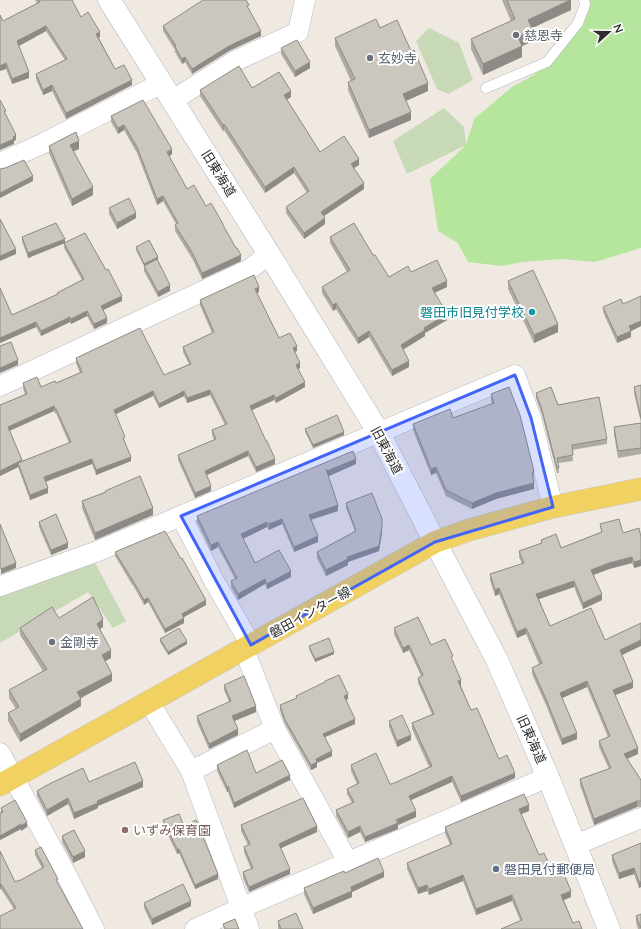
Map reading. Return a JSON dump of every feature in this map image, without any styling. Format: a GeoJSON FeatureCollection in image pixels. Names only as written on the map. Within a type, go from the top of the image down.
{"type":"FeatureCollection","features":[{"type":"Feature","properties":{"kind":"main road","name":"磐田インター線"},"geometry":{"type":"LineString","coordinates":[[6,781],[435,542],[469,530],[553,507],[641,489]]}},
{"type":"Feature","properties":{"kind":"street","name":"旧東海道"},"geometry":{"type":"LineString","coordinates":[[109,0],[168,91],[379,433],[497,660],[548,777],[610,929]]}},
{"type":"Feature","properties":{"kind":"street"},"geometry":{"type":"LineString","coordinates":[[0,163],[168,91],[298,32],[305,0]]}},
{"type":"Feature","properties":{"kind":"street"},"geometry":{"type":"LineString","coordinates":[[0,386],[250,269],[269,254]]}},
{"type":"Feature","properties":{"kind":"street"},"geometry":{"type":"LineString","coordinates":[[0,586],[98,551],[515,374],[531,418],[553,507]]}},
{"type":"Feature","properties":{"kind":"street"},"geometry":{"type":"LineString","coordinates":[[181,516],[248,647],[275,729],[348,862]]}},
{"type":"Feature","properties":{"kind":"street"},"geometry":{"type":"LineString","coordinates":[[149,702],[191,771],[249,929]]}},
{"type":"Feature","properties":{"kind":"street"},"geometry":{"type":"LineString","coordinates":[[191,771],[275,729]]}},
{"type":"Feature","properties":{"kind":"street"},"geometry":{"type":"LineString","coordinates":[[0,753],[6,781],[65,872],[94,929]]}},
{"type":"Feature","properties":{"kind":"street"},"geometry":{"type":"LineString","coordinates":[[195,929],[548,777]]}},
{"type":"Feature","properties":{"kind":"street"},"geometry":{"type":"LineString","coordinates":[[575,845],[641,818]]}},
{"type":"Feature","properties":{"kind":"lane"},"geometry":{"type":"LineString","coordinates":[[486,88],[547,62],[578,23],[585,5],[584,0]]}},
{"type":"Feature","properties":{"kind":"highlighted area"},"geometry":{"type":"Polygon","coordinates":[[[515,375],[531,418],[553,507],[435,542],[251,645],[181,516],[515,375]]]}},
{"type":"Feature","properties":{"kind":"green space"},"geometry":{"type":"Polygon","coordinates":[[[585,0],[641,0],[641,248],[595,262],[562,259],[522,262],[502,266],[468,262],[458,243],[438,231],[430,179],[466,145],[474,119],[512,87],[534,75],[583,14],[585,0]]]}},
{"type":"Feature","properties":{"kind":"green space"},"geometry":{"type":"Polygon","coordinates":[[[429,28],[459,43],[473,80],[448,94],[437,89],[416,41],[429,28]]]}},
{"type":"Feature","properties":{"kind":"green space"},"geometry":{"type":"Polygon","coordinates":[[[444,108],[464,127],[466,145],[407,174],[393,141],[444,108]]]}},
{"type":"Feature","properties":{"kind":"green space"},"geometry":{"type":"Polygon","coordinates":[[[94,561],[126,621],[113,628],[88,592],[0,643],[0,597],[94,561]]]}},
{"type":"Feature","properties":{"kind":"building"},"geometry":{"type":"Polygon","coordinates":[[[39,0],[72,0],[81,17],[88,12],[100,32],[96,34],[115,69],[124,65],[132,80],[66,113],[52,85],[43,90],[36,74],[67,59],[46,26],[17,41],[29,72],[12,79],[6,63],[0,66],[0,15],[3,21],[40,2],[39,0]]]}},
{"type":"Feature","properties":{"kind":"building"},"geometry":{"type":"Polygon","coordinates":[[[203,0],[246,0],[249,5],[247,6],[261,31],[229,46],[192,69],[185,57],[182,59],[175,47],[176,46],[163,26],[203,0]]]}},
{"type":"Feature","properties":{"kind":"building","name":"慈恩寺"},"geometry":{"type":"Polygon","coordinates":[[[507,0],[570,0],[528,20],[533,30],[518,37],[522,46],[483,64],[471,39],[515,19],[507,0]]]}},
{"type":"Feature","properties":{"kind":"building"},"geometry":{"type":"Polygon","coordinates":[[[376,19],[380,28],[397,20],[411,51],[414,50],[428,83],[403,94],[411,112],[369,130],[348,82],[355,79],[335,38],[376,19]]]}},
{"type":"Feature","properties":{"kind":"building"},"geometry":{"type":"Polygon","coordinates":[[[297,40],[310,62],[295,71],[281,48],[297,40]]]}},
{"type":"Feature","properties":{"kind":"building"},"geometry":{"type":"Polygon","coordinates":[[[239,66],[252,88],[279,72],[291,91],[284,95],[320,152],[344,136],[359,159],[351,164],[364,183],[321,212],[325,218],[304,233],[286,207],[309,191],[294,167],[265,187],[200,90],[239,66]]]}},
{"type":"Feature","properties":{"kind":"building"},"geometry":{"type":"Polygon","coordinates":[[[0,100],[16,135],[13,137],[14,139],[0,145],[0,100]]]}},
{"type":"Feature","properties":{"kind":"building"},"geometry":{"type":"Polygon","coordinates":[[[143,100],[172,149],[167,152],[187,189],[194,185],[206,206],[211,203],[241,255],[202,273],[193,254],[175,225],[178,223],[163,196],[157,199],[137,147],[124,125],[118,128],[111,116],[143,100]]]}},
{"type":"Feature","properties":{"kind":"building"},"geometry":{"type":"Polygon","coordinates":[[[76,132],[79,141],[70,145],[93,187],[72,199],[49,146],[76,132]]]}},
{"type":"Feature","properties":{"kind":"building"},"geometry":{"type":"Polygon","coordinates":[[[24,160],[33,176],[0,193],[0,169],[24,160]]]}},
{"type":"Feature","properties":{"kind":"building"},"geometry":{"type":"Polygon","coordinates":[[[129,198],[136,213],[117,223],[109,208],[129,198]]]}},
{"type":"Feature","properties":{"kind":"building"},"geometry":{"type":"Polygon","coordinates":[[[0,219],[16,249],[0,256],[0,219]]]}},
{"type":"Feature","properties":{"kind":"building"},"geometry":{"type":"Polygon","coordinates":[[[56,223],[65,239],[28,253],[22,237],[56,223]]]}},
{"type":"Feature","properties":{"kind":"building"},"geometry":{"type":"Polygon","coordinates":[[[354,223],[373,255],[375,255],[389,277],[408,266],[411,272],[437,260],[447,281],[432,288],[447,314],[424,328],[425,330],[401,345],[409,361],[392,370],[369,331],[358,338],[336,303],[333,305],[322,287],[350,270],[330,237],[354,223]]]}},
{"type":"Feature","properties":{"kind":"building"},"geometry":{"type":"Polygon","coordinates":[[[85,233],[106,270],[108,269],[122,296],[101,306],[107,318],[94,324],[87,311],[71,319],[70,317],[41,331],[36,322],[0,338],[0,288],[12,315],[58,294],[57,293],[84,279],[64,243],[85,233]]]}},
{"type":"Feature","properties":{"kind":"building"},"geometry":{"type":"Polygon","coordinates":[[[149,240],[158,257],[144,264],[136,247],[149,240]]]}},
{"type":"Feature","properties":{"kind":"building"},"geometry":{"type":"Polygon","coordinates":[[[157,259],[170,285],[158,292],[144,266],[157,259]]]}},
{"type":"Feature","properties":{"kind":"building"},"geometry":{"type":"Polygon","coordinates":[[[533,270],[558,324],[534,335],[508,281],[533,270]]]}},
{"type":"Feature","properties":{"kind":"building"},"geometry":{"type":"Polygon","coordinates":[[[254,275],[259,287],[255,289],[279,338],[290,333],[297,346],[293,348],[300,363],[296,365],[305,382],[276,398],[274,395],[250,406],[275,459],[256,467],[248,451],[205,471],[211,486],[195,493],[178,455],[216,439],[212,430],[227,424],[210,390],[187,398],[184,391],[159,404],[153,391],[114,410],[131,457],[96,470],[92,459],[44,477],[48,488],[30,495],[18,463],[71,442],[54,406],[8,427],[22,460],[0,471],[0,405],[27,394],[23,383],[37,377],[41,387],[55,381],[56,383],[82,372],[76,358],[140,328],[164,375],[191,364],[183,347],[214,332],[200,300],[254,275]]]}},
{"type":"Feature","properties":{"kind":"building"},"geometry":{"type":"Polygon","coordinates":[[[641,296],[641,321],[629,326],[631,331],[617,337],[603,307],[621,299],[623,304],[641,296]]]}},
{"type":"Feature","properties":{"kind":"building"},"geometry":{"type":"Polygon","coordinates":[[[11,342],[18,360],[0,368],[0,346],[11,342]]]}},
{"type":"Feature","properties":{"kind":"building"},"geometry":{"type":"Polygon","coordinates":[[[641,385],[641,418],[634,387],[641,385]]]}},
{"type":"Feature","properties":{"kind":"building"},"geometry":{"type":"Polygon","coordinates":[[[509,387],[520,415],[534,471],[532,472],[534,483],[496,493],[472,503],[446,490],[436,467],[431,469],[413,424],[450,409],[453,418],[494,403],[491,394],[509,387]]]}},
{"type":"Feature","properties":{"kind":"building"},"geometry":{"type":"Polygon","coordinates":[[[551,387],[558,405],[599,397],[607,439],[572,445],[573,455],[557,458],[559,468],[557,468],[536,393],[551,387]]]}},
{"type":"Feature","properties":{"kind":"building"},"geometry":{"type":"Polygon","coordinates":[[[337,415],[344,432],[313,445],[305,429],[337,415]]]}},
{"type":"Feature","properties":{"kind":"building"},"geometry":{"type":"Polygon","coordinates":[[[641,423],[641,448],[618,451],[614,427],[641,423]]]}},
{"type":"Feature","properties":{"kind":"building"},"geometry":{"type":"Polygon","coordinates":[[[353,451],[356,459],[327,471],[326,469],[338,505],[309,515],[318,536],[294,547],[282,519],[269,524],[267,522],[241,534],[255,563],[279,550],[291,571],[267,584],[265,579],[238,594],[231,581],[237,578],[218,542],[211,545],[197,516],[353,451]]]}},
{"type":"Feature","properties":{"kind":"building"},"geometry":{"type":"Polygon","coordinates":[[[140,476],[153,508],[95,533],[82,501],[106,492],[105,491],[140,476]]]}},
{"type":"Feature","properties":{"kind":"building"},"geometry":{"type":"Polygon","coordinates":[[[372,493],[382,519],[379,546],[347,557],[348,559],[326,570],[317,552],[356,531],[346,503],[372,493]]]}},
{"type":"Feature","properties":{"kind":"building"},"geometry":{"type":"Polygon","coordinates":[[[56,514],[68,543],[51,550],[39,522],[56,514]]]}},
{"type":"Feature","properties":{"kind":"building"},"geometry":{"type":"Polygon","coordinates":[[[619,519],[623,533],[639,528],[641,537],[641,560],[634,562],[632,557],[609,563],[591,570],[602,594],[583,603],[574,581],[536,594],[550,626],[591,608],[605,640],[641,623],[641,640],[620,650],[633,682],[613,690],[638,748],[624,754],[641,780],[641,801],[637,801],[594,819],[580,779],[611,768],[599,741],[610,736],[587,681],[560,693],[577,733],[562,739],[532,668],[542,663],[526,628],[517,632],[499,588],[495,590],[490,574],[524,563],[519,551],[542,543],[541,540],[556,534],[561,548],[602,532],[600,524],[619,519]]]}},
{"type":"Feature","properties":{"kind":"building"},"geometry":{"type":"Polygon","coordinates":[[[0,524],[16,563],[1,569],[0,567],[0,524]]]}},
{"type":"Feature","properties":{"kind":"building"},"geometry":{"type":"Polygon","coordinates":[[[165,531],[206,600],[182,614],[184,618],[165,629],[148,598],[144,600],[115,552],[165,531]]]}},
{"type":"Feature","properties":{"kind":"building"},"geometry":{"type":"Polygon","coordinates":[[[93,597],[103,619],[97,624],[111,650],[102,655],[112,674],[77,692],[81,699],[20,734],[8,713],[19,707],[9,690],[47,669],[20,628],[52,607],[59,618],[93,597]]]}},
{"type":"Feature","properties":{"kind":"building"},"geometry":{"type":"Polygon","coordinates":[[[418,617],[431,645],[445,639],[453,656],[451,657],[461,680],[458,681],[471,710],[477,708],[499,759],[507,755],[515,773],[461,796],[452,776],[409,796],[416,811],[396,820],[398,823],[365,837],[360,826],[348,832],[336,810],[354,802],[347,789],[359,783],[351,765],[376,753],[390,784],[432,766],[412,723],[434,714],[418,678],[423,675],[409,645],[403,648],[394,628],[418,617]]]}},
{"type":"Feature","properties":{"kind":"building"},"geometry":{"type":"Polygon","coordinates":[[[179,628],[187,641],[168,652],[160,639],[179,628]]]}},
{"type":"Feature","properties":{"kind":"building"},"geometry":{"type":"Polygon","coordinates":[[[329,638],[334,652],[315,659],[309,646],[329,638]]]}},
{"type":"Feature","properties":{"kind":"building"},"geometry":{"type":"Polygon","coordinates":[[[339,675],[348,694],[344,696],[355,719],[323,734],[332,751],[316,759],[317,762],[311,765],[285,720],[280,705],[297,698],[296,696],[339,675]]]}},
{"type":"Feature","properties":{"kind":"building"},"geometry":{"type":"Polygon","coordinates":[[[244,676],[256,706],[232,716],[238,729],[209,744],[197,716],[231,701],[224,685],[244,676]]]}},
{"type":"Feature","properties":{"kind":"building"},"geometry":{"type":"Polygon","coordinates":[[[402,715],[411,735],[397,741],[389,721],[402,715]]]}},
{"type":"Feature","properties":{"kind":"building"},"geometry":{"type":"Polygon","coordinates":[[[247,750],[256,773],[282,760],[290,775],[234,803],[228,786],[227,787],[217,765],[247,750]]]}},
{"type":"Feature","properties":{"kind":"building"},"geometry":{"type":"Polygon","coordinates":[[[135,762],[143,781],[97,801],[98,803],[74,813],[68,798],[47,810],[37,791],[83,768],[89,782],[135,762]]]}},
{"type":"Feature","properties":{"kind":"building"},"geometry":{"type":"Polygon","coordinates":[[[524,794],[529,805],[519,809],[539,855],[544,853],[554,875],[563,872],[571,891],[561,895],[573,923],[579,921],[582,929],[501,929],[522,920],[512,895],[476,909],[463,875],[429,889],[427,885],[418,888],[407,863],[452,844],[445,827],[524,794]]]}},
{"type":"Feature","properties":{"kind":"building"},"geometry":{"type":"Polygon","coordinates":[[[303,798],[317,826],[279,844],[290,869],[249,887],[243,872],[253,868],[244,847],[250,844],[241,825],[303,798]]]}},
{"type":"Feature","properties":{"kind":"building"},"geometry":{"type":"Polygon","coordinates":[[[15,800],[27,822],[0,836],[0,813],[3,812],[1,808],[15,800]]]}},
{"type":"Feature","properties":{"kind":"building"},"geometry":{"type":"Polygon","coordinates":[[[179,814],[184,826],[196,820],[204,836],[203,837],[218,874],[195,885],[179,849],[177,849],[163,820],[179,814]]]}},
{"type":"Feature","properties":{"kind":"building"},"geometry":{"type":"Polygon","coordinates":[[[74,830],[85,851],[73,857],[62,836],[74,830]]]}},
{"type":"Feature","properties":{"kind":"building"},"geometry":{"type":"Polygon","coordinates":[[[641,843],[641,882],[639,882],[634,868],[619,873],[612,855],[641,843]]]}},
{"type":"Feature","properties":{"kind":"building"},"geometry":{"type":"Polygon","coordinates":[[[41,847],[58,879],[56,880],[83,929],[0,929],[0,916],[16,908],[1,884],[0,885],[0,851],[15,882],[44,867],[35,850],[41,847]]]}},
{"type":"Feature","properties":{"kind":"building"},"geometry":{"type":"Polygon","coordinates":[[[378,858],[384,872],[351,887],[352,891],[313,908],[304,888],[344,871],[345,873],[378,858]]]}},
{"type":"Feature","properties":{"kind":"building"},"geometry":{"type":"Polygon","coordinates":[[[183,884],[191,901],[152,919],[144,903],[183,884]]]}},
{"type":"Feature","properties":{"kind":"building"},"geometry":{"type":"Polygon","coordinates":[[[296,913],[303,929],[281,929],[278,921],[296,913]]]}},
{"type":"Feature","properties":{"kind":"building"},"geometry":{"type":"Polygon","coordinates":[[[641,914],[641,928],[636,916],[641,914]]]}},
{"type":"Feature","properties":{"kind":"building"},"geometry":{"type":"Polygon","coordinates":[[[235,919],[239,929],[225,929],[223,924],[235,919]]]}},
{"type":"Feature","properties":{"kind":"place","name":"慈恩寺"},"geometry":{"type":"Point","coordinates":[516,35]}},
{"type":"Feature","properties":{"kind":"place","name":"玄妙寺"},"geometry":{"type":"Point","coordinates":[370,58]}},
{"type":"Feature","properties":{"kind":"place","name":"磐田市旧見付学校"},"geometry":{"type":"Point","coordinates":[532,312]}},
{"type":"Feature","properties":{"kind":"place","name":"金剛寺"},"geometry":{"type":"Point","coordinates":[52,642]}},
{"type":"Feature","properties":{"kind":"place","name":"いずみ保育園"},"geometry":{"type":"Point","coordinates":[125,830]}},
{"type":"Feature","properties":{"kind":"place","name":"磐田見付郵便局"},"geometry":{"type":"Point","coordinates":[496,869]}}]}
